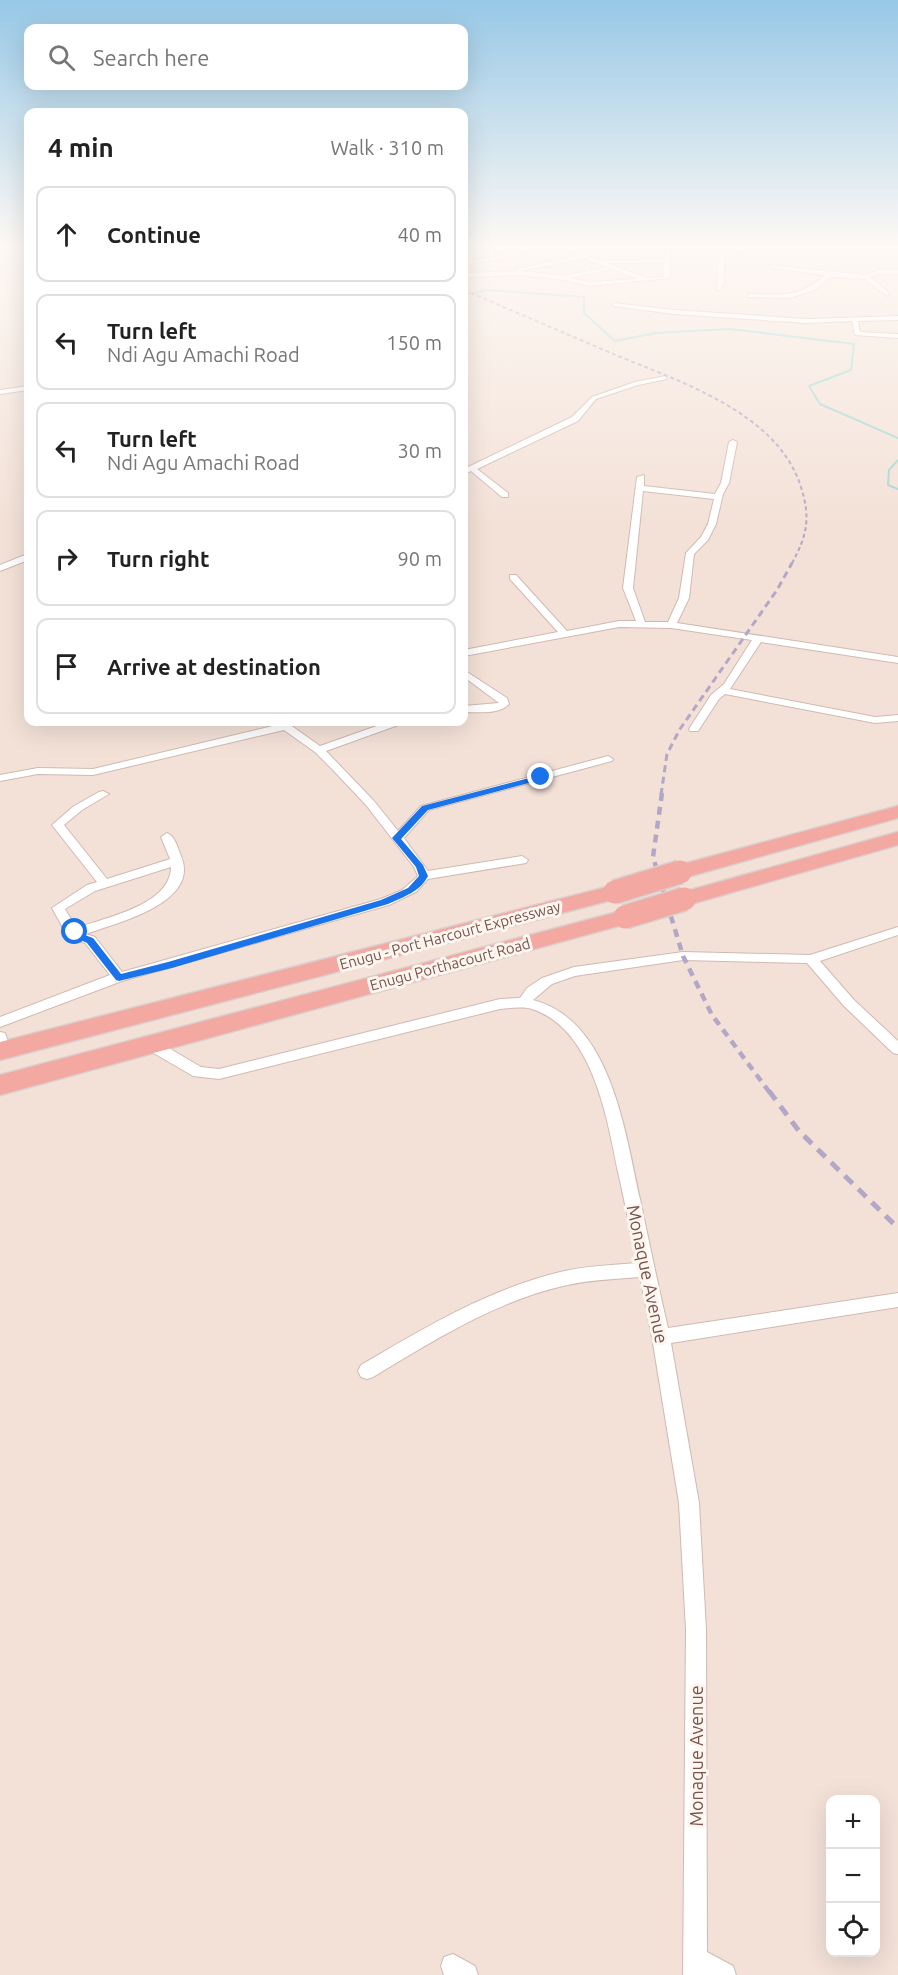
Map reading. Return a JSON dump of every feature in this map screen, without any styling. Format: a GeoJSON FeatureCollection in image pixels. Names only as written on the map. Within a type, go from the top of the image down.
{"type":"FeatureCollection","features":[{"type":"Feature","properties":{"kind":"highway","name":"Enugu - Port Harcourt Expressway"},"geometry":{"type":"LineString","coordinates":[[0,1051],[615,892],[898,812]]}},
{"type":"Feature","properties":{"kind":"highway","name":"Enugu Porthacourt Road"},"geometry":{"type":"LineString","coordinates":[[0,1085],[625,917],[898,838]]}},
{"type":"Feature","properties":{"kind":"street"},"geometry":{"type":"LineString","coordinates":[[468,470],[575,419],[594,398],[646,381],[665,378]]}},
{"type":"Feature","properties":{"kind":"street"},"geometry":{"type":"LineString","coordinates":[[0,392],[24,389]]}},
{"type":"Feature","properties":{"kind":"street"},"geometry":{"type":"LineString","coordinates":[[671,625],[684,598],[690,553],[705,538],[712,524],[725,483],[733,442]]}},
{"type":"Feature","properties":{"kind":"street"},"geometry":{"type":"LineString","coordinates":[[472,468],[505,495]]}},
{"type":"Feature","properties":{"kind":"street"},"geometry":{"type":"LineString","coordinates":[[641,477],[628,588],[641,623]]}},
{"type":"Feature","properties":{"kind":"street"},"geometry":{"type":"LineString","coordinates":[[640,488],[719,497]]}},
{"type":"Feature","properties":{"kind":"street"},"geometry":{"type":"LineString","coordinates":[[0,568],[24,559]]}},
{"type":"Feature","properties":{"kind":"street"},"geometry":{"type":"LineString","coordinates":[[513,577],[566,635]]}},
{"type":"Feature","properties":{"kind":"street"},"geometry":{"type":"LineString","coordinates":[[468,652],[619,624],[641,623],[671,625],[898,660]]}},
{"type":"Feature","properties":{"kind":"street"},"geometry":{"type":"LineString","coordinates":[[694,729],[715,697],[724,691],[757,640]]}},
{"type":"Feature","properties":{"kind":"street"},"geometry":{"type":"LineString","coordinates":[[468,676],[503,700],[504,705],[498,708],[468,710]]}},
{"type":"Feature","properties":{"kind":"street"},"geometry":{"type":"LineString","coordinates":[[724,691],[875,720],[898,718]]}},
{"type":"Feature","properties":{"kind":"street"},"geometry":{"type":"LineString","coordinates":[[0,778],[38,771],[93,772],[275,726]]}},
{"type":"Feature","properties":{"kind":"street"},"geometry":{"type":"LineString","coordinates":[[286,726],[319,750],[370,803],[420,867],[424,876]]}},
{"type":"Feature","properties":{"kind":"street"},"geometry":{"type":"LineString","coordinates":[[319,750],[386,726]]}},
{"type":"Feature","properties":{"kind":"street"},"geometry":{"type":"LineString","coordinates":[[397,838],[425,808],[608,759]]}},
{"type":"Feature","properties":{"kind":"street"},"geometry":{"type":"LineString","coordinates":[[104,794],[78,808],[58,825],[105,884]]}},
{"type":"Feature","properties":{"kind":"street"},"geometry":{"type":"LineString","coordinates":[[73,934],[149,906],[172,887],[177,876],[177,861],[167,837]]}},
{"type":"Feature","properties":{"kind":"street"},"geometry":{"type":"LineString","coordinates":[[0,1022],[119,977],[168,966],[385,902],[411,890],[424,876],[522,860]]}},
{"type":"Feature","properties":{"kind":"street"},"geometry":{"type":"LineString","coordinates":[[119,977],[90,940],[73,934],[58,908],[91,888],[177,861]]}},
{"type":"Feature","properties":{"kind":"street"},"geometry":{"type":"LineString","coordinates":[[524,1002],[532,991],[547,981],[574,972],[683,956],[811,959],[898,931]]}},
{"type":"Feature","properties":{"kind":"street"},"geometry":{"type":"LineString","coordinates":[[811,959],[849,1004],[898,1049]]}},
{"type":"Feature","properties":{"kind":"street","name":"Monaque Avenue"},"geometry":{"type":"LineString","coordinates":[[150,1044],[198,1071],[219,1074],[500,1004],[524,1002],[539,1006],[559,1017],[570,1026],[589,1052],[604,1084],[618,1136],[661,1336],[689,1503],[696,1630],[695,1967]]}},
{"type":"Feature","properties":{"kind":"street"},"geometry":{"type":"LineString","coordinates":[[0,1037],[0,1051]]}},
{"type":"Feature","properties":{"kind":"street"},"geometry":{"type":"LineString","coordinates":[[367,1371],[428,1335],[498,1299],[558,1279],[647,1269]]}},
{"type":"Feature","properties":{"kind":"street"},"geometry":{"type":"LineString","coordinates":[[661,1336],[898,1300]]}},
{"type":"Feature","properties":{"kind":"street"},"geometry":{"type":"LineString","coordinates":[[695,1967],[724,1975]]}},
{"type":"Feature","properties":{"kind":"shaded area"},"geometry":{"type":"Polygon","coordinates":[[[0,341],[24,341],[24,726],[468,726],[468,341],[898,341],[898,1975],[0,1975],[0,341]]]}},
{"type":"Feature","properties":{"kind":"waterway"},"geometry":{"type":"LineString","coordinates":[[831,341],[854,344],[851,370],[809,386],[820,404],[898,438]]}},
{"type":"Feature","properties":{"kind":"waterway"},"geometry":{"type":"LineString","coordinates":[[898,460],[889,470],[888,485],[898,489]]}},
{"type":"Feature","properties":{"kind":"railway"},"geometry":{"type":"LineString","coordinates":[[583,341],[665,375],[722,402],[748,419],[770,438],[789,461],[801,487],[806,509],[804,536],[792,563]]}},
{"type":"Feature","properties":{"kind":"railway"},"geometry":{"type":"LineString","coordinates":[[661,795],[667,754],[680,729],[777,590],[792,563]]}},
{"type":"Feature","properties":{"kind":"railway"},"geometry":{"type":"LineString","coordinates":[[662,793],[653,857],[683,956],[712,1015],[770,1093]]}},
{"type":"Feature","properties":{"kind":"railway"},"geometry":{"type":"LineString","coordinates":[[769,1091],[799,1131],[898,1228]]}},
{"type":"Feature","properties":{"kind":"route"},"geometry":{"type":"LineString","coordinates":[[75,932],[73,934],[90,940],[119,977],[168,966],[385,902],[411,890],[424,876],[420,867],[397,838],[425,808],[541,777]]}}]}
